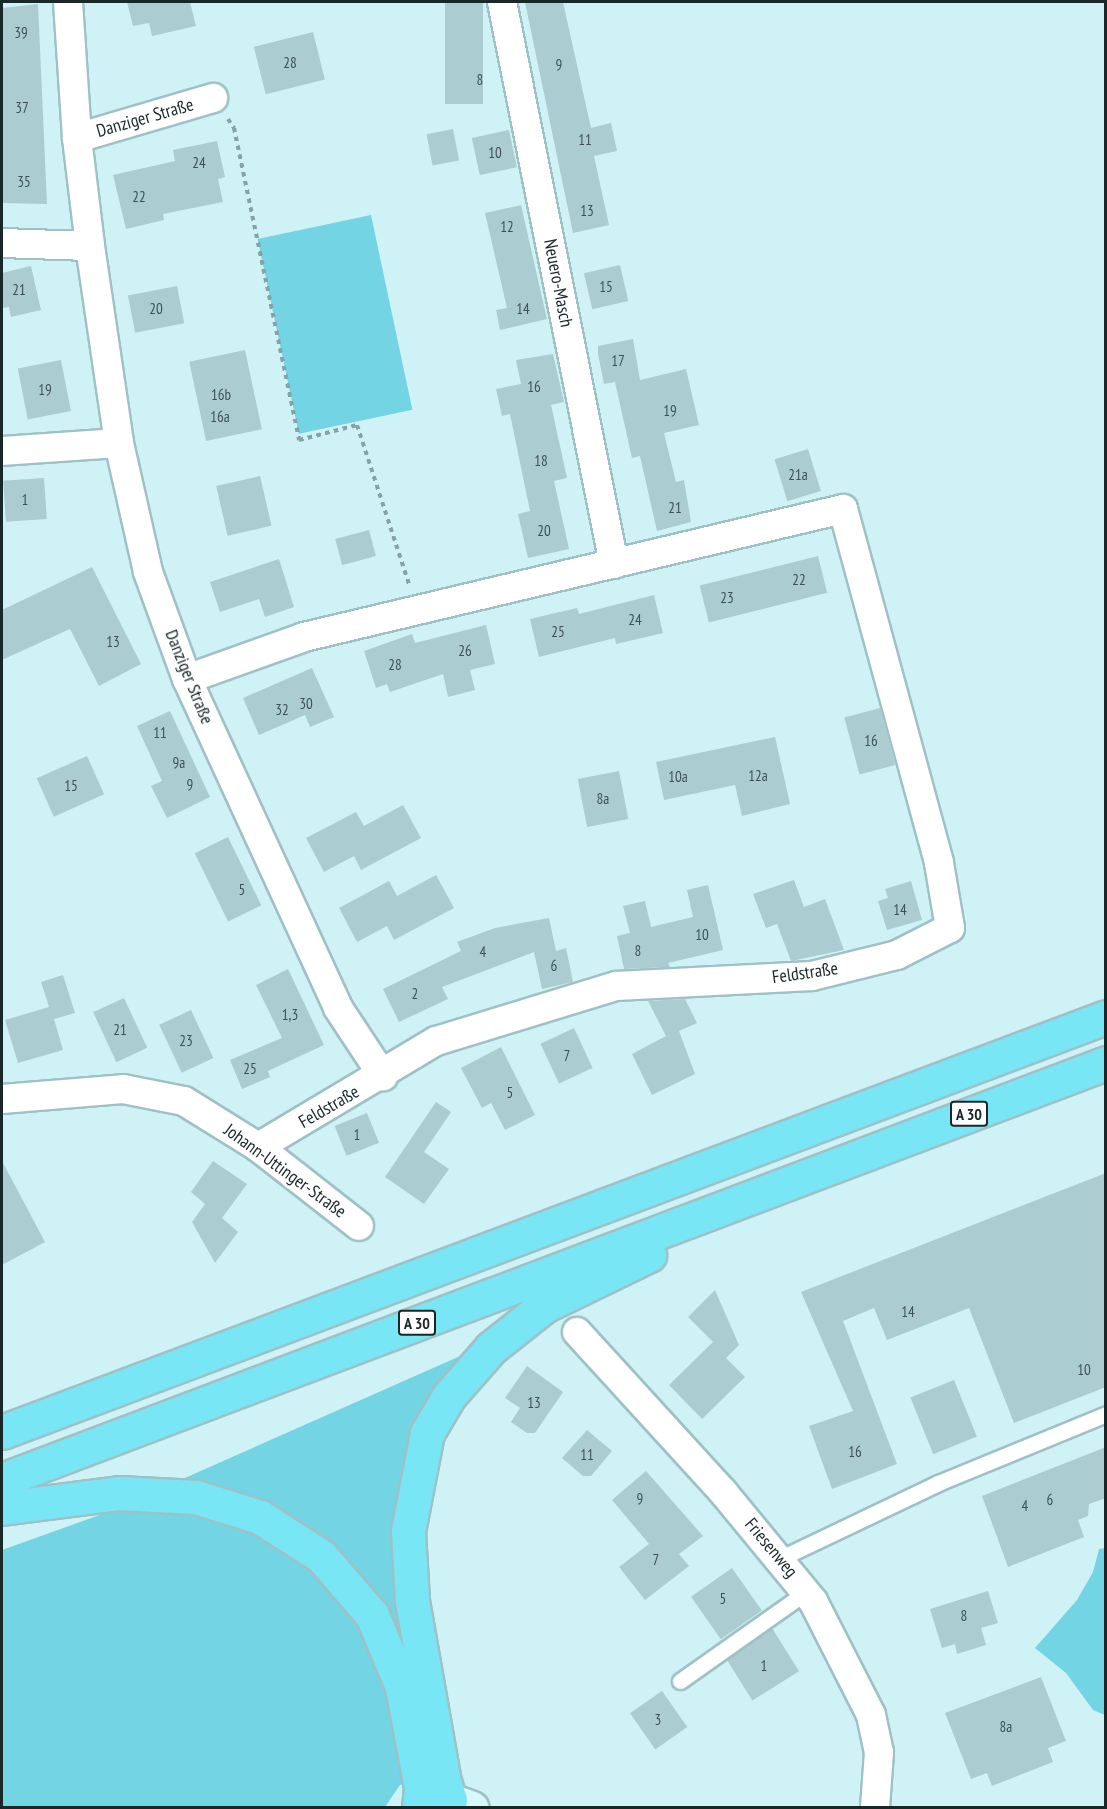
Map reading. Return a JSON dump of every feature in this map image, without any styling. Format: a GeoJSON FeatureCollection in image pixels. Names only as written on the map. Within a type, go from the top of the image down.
{"type":"FeatureCollection","features":[{"type":"Feature","properties":{"kind":"highway","name":"A 30"},"geometry":{"type":"LineString","coordinates":[[6,1430],[1106,1017]]}},
{"type":"Feature","properties":{"kind":"highway","name":"A 30"},"geometry":{"type":"LineString","coordinates":[[2,1480],[1106,1063]]}},
{"type":"Feature","properties":{"kind":"highway"},"geometry":{"type":"LineString","coordinates":[[441,1806],[444,1782],[412,1600],[408,1531],[416,1478],[427,1433],[449,1396],[490,1348],[544,1306],[832,1165]]}},
{"type":"Feature","properties":{"kind":"highway"},"geometry":{"type":"LineString","coordinates":[[2,1508],[119,1493],[196,1497],[260,1517],[321,1556],[372,1615],[402,1687],[421,1788],[441,1806]]}},
{"type":"Feature","properties":{"kind":"street","name":"Danziger Straße"},"geometry":{"type":"LineString","coordinates":[[68,2],[77,138],[90,246],[119,443],[148,572],[187,679],[338,1008],[382,1076]]}},
{"type":"Feature","properties":{"kind":"street","name":"Neuero-Masch"},"geometry":{"type":"LineString","coordinates":[[502,2],[614,564]]}},
{"type":"Feature","properties":{"kind":"street","name":"Danziger Straße"},"geometry":{"type":"LineString","coordinates":[[77,138],[213,98]]}},
{"type":"Feature","properties":{"kind":"street"},"geometry":{"type":"LineString","coordinates":[[2,243],[90,246]]}},
{"type":"Feature","properties":{"kind":"street"},"geometry":{"type":"LineString","coordinates":[[2,451],[119,443]]}},
{"type":"Feature","properties":{"kind":"street","name":"Feldstraße"},"geometry":{"type":"LineString","coordinates":[[258,1147],[382,1076],[436,1041],[616,986],[812,976],[897,955],[950,928],[939,863],[843,509],[614,564]]}},
{"type":"Feature","properties":{"kind":"street"},"geometry":{"type":"LineString","coordinates":[[187,679],[304,637],[614,564]]}},
{"type":"Feature","properties":{"kind":"street","name":"Johann-Uttinger-Straße"},"geometry":{"type":"LineString","coordinates":[[2,1099],[123,1089],[184,1101],[258,1147],[359,1226]]}},
{"type":"Feature","properties":{"kind":"street","name":"Friesenweg"},"geometry":{"type":"LineString","coordinates":[[577,1332],[781,1558],[806,1592],[848,1664],[871,1715],[879,1752],[874,1808]]}},
{"type":"Feature","properties":{"kind":"lane"},"geometry":{"type":"LineString","coordinates":[[781,1558],[938,1483],[1106,1414]]}},
{"type":"Feature","properties":{"kind":"lane"},"geometry":{"type":"LineString","coordinates":[[680,1681],[806,1592]]}},
{"type":"Feature","properties":{"kind":"path"},"geometry":{"type":"LineString","coordinates":[[213,98],[234,128],[299,440],[357,425],[418,610]]}},
{"type":"Feature","properties":{"kind":"shaded area"},"geometry":{"type":"Polygon","coordinates":[[[371,215],[412,410],[299,434],[258,239],[371,215]]]}},
{"type":"Feature","properties":{"kind":"shaded area"},"geometry":{"type":"Polygon","coordinates":[[[544,1319],[459,1399],[420,1499],[419,1594],[456,1768],[400,1785],[385,1807],[2,1807],[2,1550],[108,1512],[544,1319]]]}},
{"type":"Feature","properties":{"kind":"shaded area"},"geometry":{"type":"Polygon","coordinates":[[[1106,1548],[1105,1715],[1093,1710],[1066,1673],[1035,1648],[1077,1600],[1093,1572],[1099,1549],[1106,1548]]]}},
{"type":"Feature","properties":{"kind":"building"},"geometry":{"type":"Polygon","coordinates":[[[127,2],[190,2],[196,26],[152,36],[149,23],[133,26],[127,2]]]}},
{"type":"Feature","properties":{"kind":"building"},"geometry":{"type":"Polygon","coordinates":[[[445,2],[483,2],[483,104],[445,104],[445,2]]]}},
{"type":"Feature","properties":{"kind":"building"},"geometry":{"type":"Polygon","coordinates":[[[525,2],[563,2],[591,128],[611,123],[617,151],[594,156],[609,225],[573,233],[525,2]]]}},
{"type":"Feature","properties":{"kind":"building"},"geometry":{"type":"Polygon","coordinates":[[[38,4],[47,204],[2,203],[2,8],[38,4]]]}},
{"type":"Feature","properties":{"kind":"building"},"geometry":{"type":"Polygon","coordinates":[[[313,32],[325,80],[266,94],[254,47],[313,32]]]}},
{"type":"Feature","properties":{"kind":"building"},"geometry":{"type":"Polygon","coordinates":[[[453,129],[459,160],[433,166],[426,134],[453,129]]]}},
{"type":"Feature","properties":{"kind":"building"},"geometry":{"type":"Polygon","coordinates":[[[509,130],[517,167],[480,175],[472,138],[509,130]]]}},
{"type":"Feature","properties":{"kind":"building"},"geometry":{"type":"Polygon","coordinates":[[[217,141],[225,177],[218,179],[223,202],[163,214],[164,220],[126,229],[113,175],[175,161],[173,150],[217,141]]]}},
{"type":"Feature","properties":{"kind":"building"},"geometry":{"type":"Polygon","coordinates":[[[521,205],[547,319],[500,330],[496,310],[507,308],[485,213],[521,205]]]}},
{"type":"Feature","properties":{"kind":"building"},"geometry":{"type":"Polygon","coordinates":[[[620,265],[628,301],[592,309],[584,273],[620,265]]]}},
{"type":"Feature","properties":{"kind":"building"},"geometry":{"type":"Polygon","coordinates":[[[31,266],[41,310],[11,317],[9,307],[2,308],[2,273],[31,266]]]}},
{"type":"Feature","properties":{"kind":"building"},"geometry":{"type":"Polygon","coordinates":[[[177,286],[184,323],[135,333],[128,296],[177,286]]]}},
{"type":"Feature","properties":{"kind":"building"},"geometry":{"type":"Polygon","coordinates":[[[633,339],[640,380],[686,369],[699,425],[664,433],[676,482],[684,480],[691,522],[657,531],[640,456],[632,458],[615,382],[604,384],[598,354],[598,346],[633,339]]]}},
{"type":"Feature","properties":{"kind":"building"},"geometry":{"type":"Polygon","coordinates":[[[245,350],[262,429],[206,441],[189,362],[245,350]]]}},
{"type":"Feature","properties":{"kind":"building"},"geometry":{"type":"Polygon","coordinates":[[[553,354],[564,402],[551,405],[567,478],[554,481],[569,549],[528,558],[518,514],[530,511],[510,414],[502,416],[496,389],[521,384],[516,360],[553,354]]]}},
{"type":"Feature","properties":{"kind":"building"},"geometry":{"type":"Polygon","coordinates":[[[61,360],[71,411],[28,419],[18,368],[61,360]]]}},
{"type":"Feature","properties":{"kind":"building"},"geometry":{"type":"Polygon","coordinates":[[[808,449],[821,491],[787,501],[775,459],[808,449]]]}},
{"type":"Feature","properties":{"kind":"building"},"geometry":{"type":"Polygon","coordinates":[[[260,476],[271,526],[228,536],[216,486],[260,476]]]}},
{"type":"Feature","properties":{"kind":"building"},"geometry":{"type":"Polygon","coordinates":[[[44,478],[47,519],[6,522],[3,481],[44,478]]]}},
{"type":"Feature","properties":{"kind":"building"},"geometry":{"type":"Polygon","coordinates":[[[369,530],[376,556],[342,565],[335,539],[369,530]]]}},
{"type":"Feature","properties":{"kind":"building"},"geometry":{"type":"Polygon","coordinates":[[[818,556],[827,593],[709,622],[700,586],[818,556]]]}},
{"type":"Feature","properties":{"kind":"building"},"geometry":{"type":"Polygon","coordinates":[[[279,559],[294,607],[265,617],[259,599],[220,612],[210,582],[279,559]]]}},
{"type":"Feature","properties":{"kind":"building"},"geometry":{"type":"Polygon","coordinates":[[[92,567],[141,664],[99,686],[70,629],[2,660],[2,610],[92,567]]]}},
{"type":"Feature","properties":{"kind":"building"},"geometry":{"type":"Polygon","coordinates":[[[654,595],[663,633],[616,644],[615,638],[539,657],[530,619],[577,608],[579,614],[654,595]]]}},
{"type":"Feature","properties":{"kind":"building"},"geometry":{"type":"Polygon","coordinates":[[[486,625],[495,664],[470,670],[475,690],[448,697],[443,674],[390,692],[387,684],[376,688],[364,651],[412,634],[415,643],[486,625]]]}},
{"type":"Feature","properties":{"kind":"building"},"geometry":{"type":"Polygon","coordinates":[[[312,668],[334,717],[310,727],[305,715],[259,735],[243,698],[312,668]]]}},
{"type":"Feature","properties":{"kind":"building"},"geometry":{"type":"Polygon","coordinates":[[[880,708],[895,765],[860,775],[844,718],[880,708]]]}},
{"type":"Feature","properties":{"kind":"building"},"geometry":{"type":"Polygon","coordinates":[[[170,711],[210,797],[167,818],[151,786],[162,781],[137,726],[170,711]]]}},
{"type":"Feature","properties":{"kind":"building"},"geometry":{"type":"Polygon","coordinates":[[[775,737],[790,804],[742,816],[735,785],[664,800],[656,762],[775,737]]]}},
{"type":"Feature","properties":{"kind":"building"},"geometry":{"type":"Polygon","coordinates":[[[87,756],[104,794],[54,817],[37,778],[87,756]]]}},
{"type":"Feature","properties":{"kind":"building"},"geometry":{"type":"Polygon","coordinates":[[[619,771],[628,819],[587,827],[578,779],[619,771]]]}},
{"type":"Feature","properties":{"kind":"building"},"geometry":{"type":"Polygon","coordinates":[[[403,805],[421,838],[361,870],[354,856],[324,872],[306,838],[356,812],[364,826],[403,805]]]}},
{"type":"Feature","properties":{"kind":"building"},"geometry":{"type":"Polygon","coordinates":[[[228,837],[261,905],[228,922],[195,853],[228,837]]]}},
{"type":"Feature","properties":{"kind":"building"},"geometry":{"type":"Polygon","coordinates":[[[436,875],[454,908],[394,940],[387,926],[357,942],[339,908],[389,881],[397,896],[436,875]]]}},
{"type":"Feature","properties":{"kind":"building"},"geometry":{"type":"Polygon","coordinates":[[[794,880],[804,907],[825,899],[844,950],[791,961],[777,924],[766,928],[753,894],[794,880]]]}},
{"type":"Feature","properties":{"kind":"building"},"geometry":{"type":"Polygon","coordinates":[[[911,881],[922,920],[887,930],[878,901],[888,898],[885,889],[911,881]]]}},
{"type":"Feature","properties":{"kind":"building"},"geometry":{"type":"Polygon","coordinates":[[[708,885],[723,950],[668,963],[670,967],[624,969],[617,936],[630,933],[623,906],[645,901],[651,927],[693,917],[687,890],[708,885]]]}},
{"type":"Feature","properties":{"kind":"building"},"geometry":{"type":"Polygon","coordinates":[[[549,918],[556,951],[566,948],[573,982],[542,989],[534,952],[442,987],[448,999],[399,1022],[383,989],[461,951],[457,942],[495,928],[549,918]]]}},
{"type":"Feature","properties":{"kind":"building"},"geometry":{"type":"Polygon","coordinates":[[[288,969],[324,1045],[268,1071],[270,1077],[242,1089],[230,1060],[282,1038],[256,985],[288,969]]]}},
{"type":"Feature","properties":{"kind":"building"},"geometry":{"type":"Polygon","coordinates":[[[63,975],[75,1013],[54,1019],[63,1050],[18,1063],[5,1020],[49,1007],[41,982],[63,975]]]}},
{"type":"Feature","properties":{"kind":"building"},"geometry":{"type":"Polygon","coordinates":[[[124,998],[147,1048],[116,1062],[93,1012],[124,998]]]}},
{"type":"Feature","properties":{"kind":"building"},"geometry":{"type":"Polygon","coordinates":[[[685,999],[697,1023],[679,1031],[695,1074],[652,1095],[632,1054],[666,1036],[648,1001],[685,999]]]}},
{"type":"Feature","properties":{"kind":"building"},"geometry":{"type":"Polygon","coordinates":[[[191,1010],[213,1058],[182,1073],[159,1025],[191,1010]]]}},
{"type":"Feature","properties":{"kind":"building"},"geometry":{"type":"Polygon","coordinates":[[[574,1028],[593,1068],[559,1084],[540,1044],[574,1028]]]}},
{"type":"Feature","properties":{"kind":"building"},"geometry":{"type":"Polygon","coordinates":[[[501,1047],[535,1115],[505,1130],[491,1103],[482,1108],[461,1068],[501,1047]]]}},
{"type":"Feature","properties":{"kind":"building"},"geometry":{"type":"Polygon","coordinates":[[[436,1102],[451,1112],[424,1152],[449,1169],[424,1204],[385,1177],[436,1102]]]}},
{"type":"Feature","properties":{"kind":"building"},"geometry":{"type":"Polygon","coordinates":[[[367,1113],[379,1143],[347,1156],[335,1126],[367,1113]]]}},
{"type":"Feature","properties":{"kind":"building"},"geometry":{"type":"Polygon","coordinates":[[[2,1161],[45,1242],[2,1265],[2,1161]]]}},
{"type":"Feature","properties":{"kind":"building"},"geometry":{"type":"Polygon","coordinates":[[[213,1161],[247,1184],[222,1218],[238,1232],[215,1263],[192,1222],[205,1204],[191,1192],[213,1161]]]}},
{"type":"Feature","properties":{"kind":"building"},"geometry":{"type":"Polygon","coordinates":[[[1106,1173],[1106,1387],[1014,1423],[969,1308],[887,1340],[874,1308],[843,1321],[897,1464],[832,1489],[809,1426],[853,1411],[801,1292],[1106,1173]]]}},
{"type":"Feature","properties":{"kind":"building"},"geometry":{"type":"Polygon","coordinates":[[[715,1290],[739,1345],[726,1358],[745,1377],[702,1419],[669,1385],[713,1342],[688,1317],[715,1290]]]}},
{"type":"Feature","properties":{"kind":"building"},"geometry":{"type":"Polygon","coordinates":[[[527,1366],[563,1392],[535,1433],[527,1433],[511,1422],[520,1408],[505,1398],[527,1366]]]}},
{"type":"Feature","properties":{"kind":"building"},"geometry":{"type":"Polygon","coordinates":[[[954,1380],[977,1437],[933,1454],[910,1398],[954,1380]]]}},
{"type":"Feature","properties":{"kind":"building"},"geometry":{"type":"Polygon","coordinates":[[[587,1430],[612,1451],[591,1476],[583,1476],[562,1458],[587,1430]]]}},
{"type":"Feature","properties":{"kind":"building"},"geometry":{"type":"Polygon","coordinates":[[[1106,1447],[1106,1498],[1089,1504],[1088,1516],[1078,1520],[1084,1537],[1008,1567],[982,1496],[1106,1447]]]}},
{"type":"Feature","properties":{"kind":"building"},"geometry":{"type":"Polygon","coordinates":[[[646,1471],[703,1536],[679,1554],[689,1566],[645,1600],[619,1567],[649,1544],[612,1500],[646,1471]]]}},
{"type":"Feature","properties":{"kind":"building"},"geometry":{"type":"Polygon","coordinates":[[[732,1568],[762,1611],[721,1639],[691,1597],[732,1568]]]}},
{"type":"Feature","properties":{"kind":"building"},"geometry":{"type":"Polygon","coordinates":[[[988,1591],[998,1623],[981,1628],[986,1645],[957,1654],[955,1644],[942,1648],[930,1609],[988,1591]]]}},
{"type":"Feature","properties":{"kind":"building"},"geometry":{"type":"Polygon","coordinates":[[[772,1628],[799,1671],[752,1700],[725,1657],[772,1628]]]}},
{"type":"Feature","properties":{"kind":"building"},"geometry":{"type":"Polygon","coordinates":[[[1041,1677],[1066,1741],[1048,1748],[1053,1762],[992,1786],[987,1773],[971,1779],[945,1713],[1041,1677]]]}},
{"type":"Feature","properties":{"kind":"building"},"geometry":{"type":"Polygon","coordinates":[[[662,1691],[687,1727],[655,1749],[630,1713],[662,1691]]]}}]}
